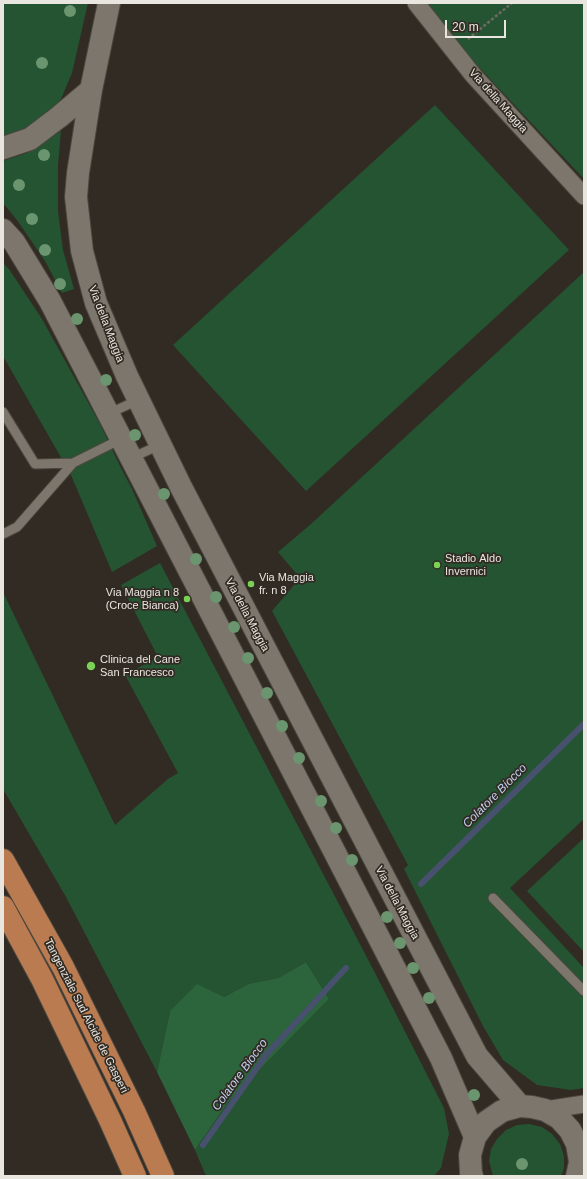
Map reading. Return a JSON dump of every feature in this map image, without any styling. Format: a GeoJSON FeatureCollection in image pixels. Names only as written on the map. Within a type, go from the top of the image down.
{"type":"FeatureCollection","features":[{"type":"Feature","properties":{"kind":"highway","name":"Tangenziale Sud Alcide de Gasperi"},"geometry":{"type":"LineString","coordinates":[[3,860],[63,967],[134,1111],[163,1176]]}},
{"type":"Feature","properties":{"kind":"highway","name":"Tangenziale Sud Alcide de Gasperi"},"geometry":{"type":"LineString","coordinates":[[3,907],[42,980],[110,1120],[135,1176]]}},
{"type":"Feature","properties":{"kind":"street","name":"Via della Maggia"},"geometry":{"type":"LineString","coordinates":[[109,3],[91,90],[78,173],[76,197],[82,251],[96,303],[138,400],[184,494],[477,1056],[520,1106]]}},
{"type":"Feature","properties":{"kind":"street","name":"Via della Maggia"},"geometry":{"type":"LineString","coordinates":[[416,3],[473,75],[584,196]]}},
{"type":"Feature","properties":{"kind":"street"},"geometry":{"type":"LineString","coordinates":[[3,148],[30,139],[91,90]]}},
{"type":"Feature","properties":{"kind":"street"},"geometry":{"type":"LineString","coordinates":[[3,230],[14,242],[50,301],[441,1058],[472,1156]]}},
{"type":"Feature","properties":{"kind":"street"},"geometry":{"type":"LineString","coordinates":[[545,1110],[584,1104]]}},
{"type":"Feature","properties":{"kind":"street"},"geometry":{"type":"LineString","coordinates":[[461,1176],[472,1156],[486,1122],[502,1111],[520,1106],[545,1110],[559,1118],[580,1141],[578,1176]]}},
{"type":"Feature","properties":{"kind":"lane"},"geometry":{"type":"LineString","coordinates":[[108,414],[138,400]]}},
{"type":"Feature","properties":{"kind":"lane"},"geometry":{"type":"LineString","coordinates":[[3,412],[35,464],[73,463]]}},
{"type":"Feature","properties":{"kind":"lane"},"geometry":{"type":"LineString","coordinates":[[3,534],[17,527],[73,463],[121,439]]}},
{"type":"Feature","properties":{"kind":"lane"},"geometry":{"type":"LineString","coordinates":[[131,458],[160,445]]}},
{"type":"Feature","properties":{"kind":"lane"},"geometry":{"type":"LineString","coordinates":[[493,898],[584,991]]}},
{"type":"Feature","properties":{"kind":"path"},"geometry":{"type":"LineString","coordinates":[[454,51],[512,3]]}},
{"type":"Feature","properties":{"kind":"green space"},"geometry":{"type":"Polygon","coordinates":[[[3,3],[88,3],[72,73],[61,99],[42,120],[21,134],[3,140],[3,3]]]}},
{"type":"Feature","properties":{"kind":"green space"},"geometry":{"type":"Polygon","coordinates":[[[426,3],[584,3],[584,179],[459,46],[426,3]]]}},
{"type":"Feature","properties":{"kind":"green space"},"geometry":{"type":"Polygon","coordinates":[[[435,105],[569,250],[306,491],[173,345],[435,105]]]}},
{"type":"Feature","properties":{"kind":"green space"},"geometry":{"type":"Polygon","coordinates":[[[61,131],[58,165],[58,211],[63,250],[74,289],[62,293],[45,261],[17,220],[3,203],[3,161],[27,153],[61,131]]]}},
{"type":"Feature","properties":{"kind":"green space"},"geometry":{"type":"Polygon","coordinates":[[[3,263],[9,269],[42,319],[100,424],[132,489],[157,546],[112,572],[71,475],[3,356],[3,263]]]}},
{"type":"Feature","properties":{"kind":"green space","name":"Stadio Aldo Invernici"},"geometry":{"type":"Polygon","coordinates":[[[584,272],[584,819],[510,888],[584,968],[584,1088],[571,1090],[537,1085],[503,1060],[483,1026],[404,869],[408,865],[272,611],[300,578],[278,552],[311,524],[584,272]]]}},
{"type":"Feature","properties":{"kind":"green space"},"geometry":{"type":"Polygon","coordinates":[[[160,563],[373,969],[444,1108],[449,1134],[441,1168],[434,1176],[206,1176],[195,1150],[229,1101],[329,999],[306,962],[278,978],[248,984],[224,997],[170,1011],[157,1072],[66,897],[3,789],[3,592],[115,825],[168,779],[178,773],[125,675],[158,657],[121,585],[160,563]]]}},
{"type":"Feature","properties":{"kind":"green space"},"geometry":{"type":"Polygon","coordinates":[[[584,838],[584,952],[527,891],[584,838]]]}},
{"type":"Feature","properties":{"kind":"green space"},"geometry":{"type":"Polygon","coordinates":[[[306,962],[329,999],[229,1101],[195,1150],[157,1072],[170,1011],[197,984],[224,997],[248,984],[278,978],[306,962]]]}},
{"type":"Feature","properties":{"kind":"green space"},"geometry":{"type":"Polygon","coordinates":[[[529,1124],[542,1127],[552,1134],[560,1144],[564,1156],[564,1168],[561,1176],[493,1176],[489,1161],[491,1149],[497,1139],[506,1130],[517,1125],[529,1124]]]}},
{"type":"Feature","properties":{"kind":"waterway","name":"Colatore Biocco"},"geometry":{"type":"LineString","coordinates":[[421,884],[584,724]]}},
{"type":"Feature","properties":{"kind":"waterway","name":"Colatore Biocco"},"geometry":{"type":"LineString","coordinates":[[203,1145],[266,1055],[346,968]]}},
{"type":"Feature","properties":{"kind":"place","name":"Stadio Aldo Invernici"},"geometry":{"type":"Point","coordinates":[437,565]}},
{"type":"Feature","properties":{"kind":"place","name":"Via Maggia fr. n 8"},"geometry":{"type":"Point","coordinates":[251,584]}},
{"type":"Feature","properties":{"kind":"place","name":"Via Maggia n 8 (Croce Bianca)"},"geometry":{"type":"Point","coordinates":[187,599]}},
{"type":"Feature","properties":{"kind":"place","name":"Clinica del Cane San Francesco"},"geometry":{"type":"Point","coordinates":[91,666]}}]}
